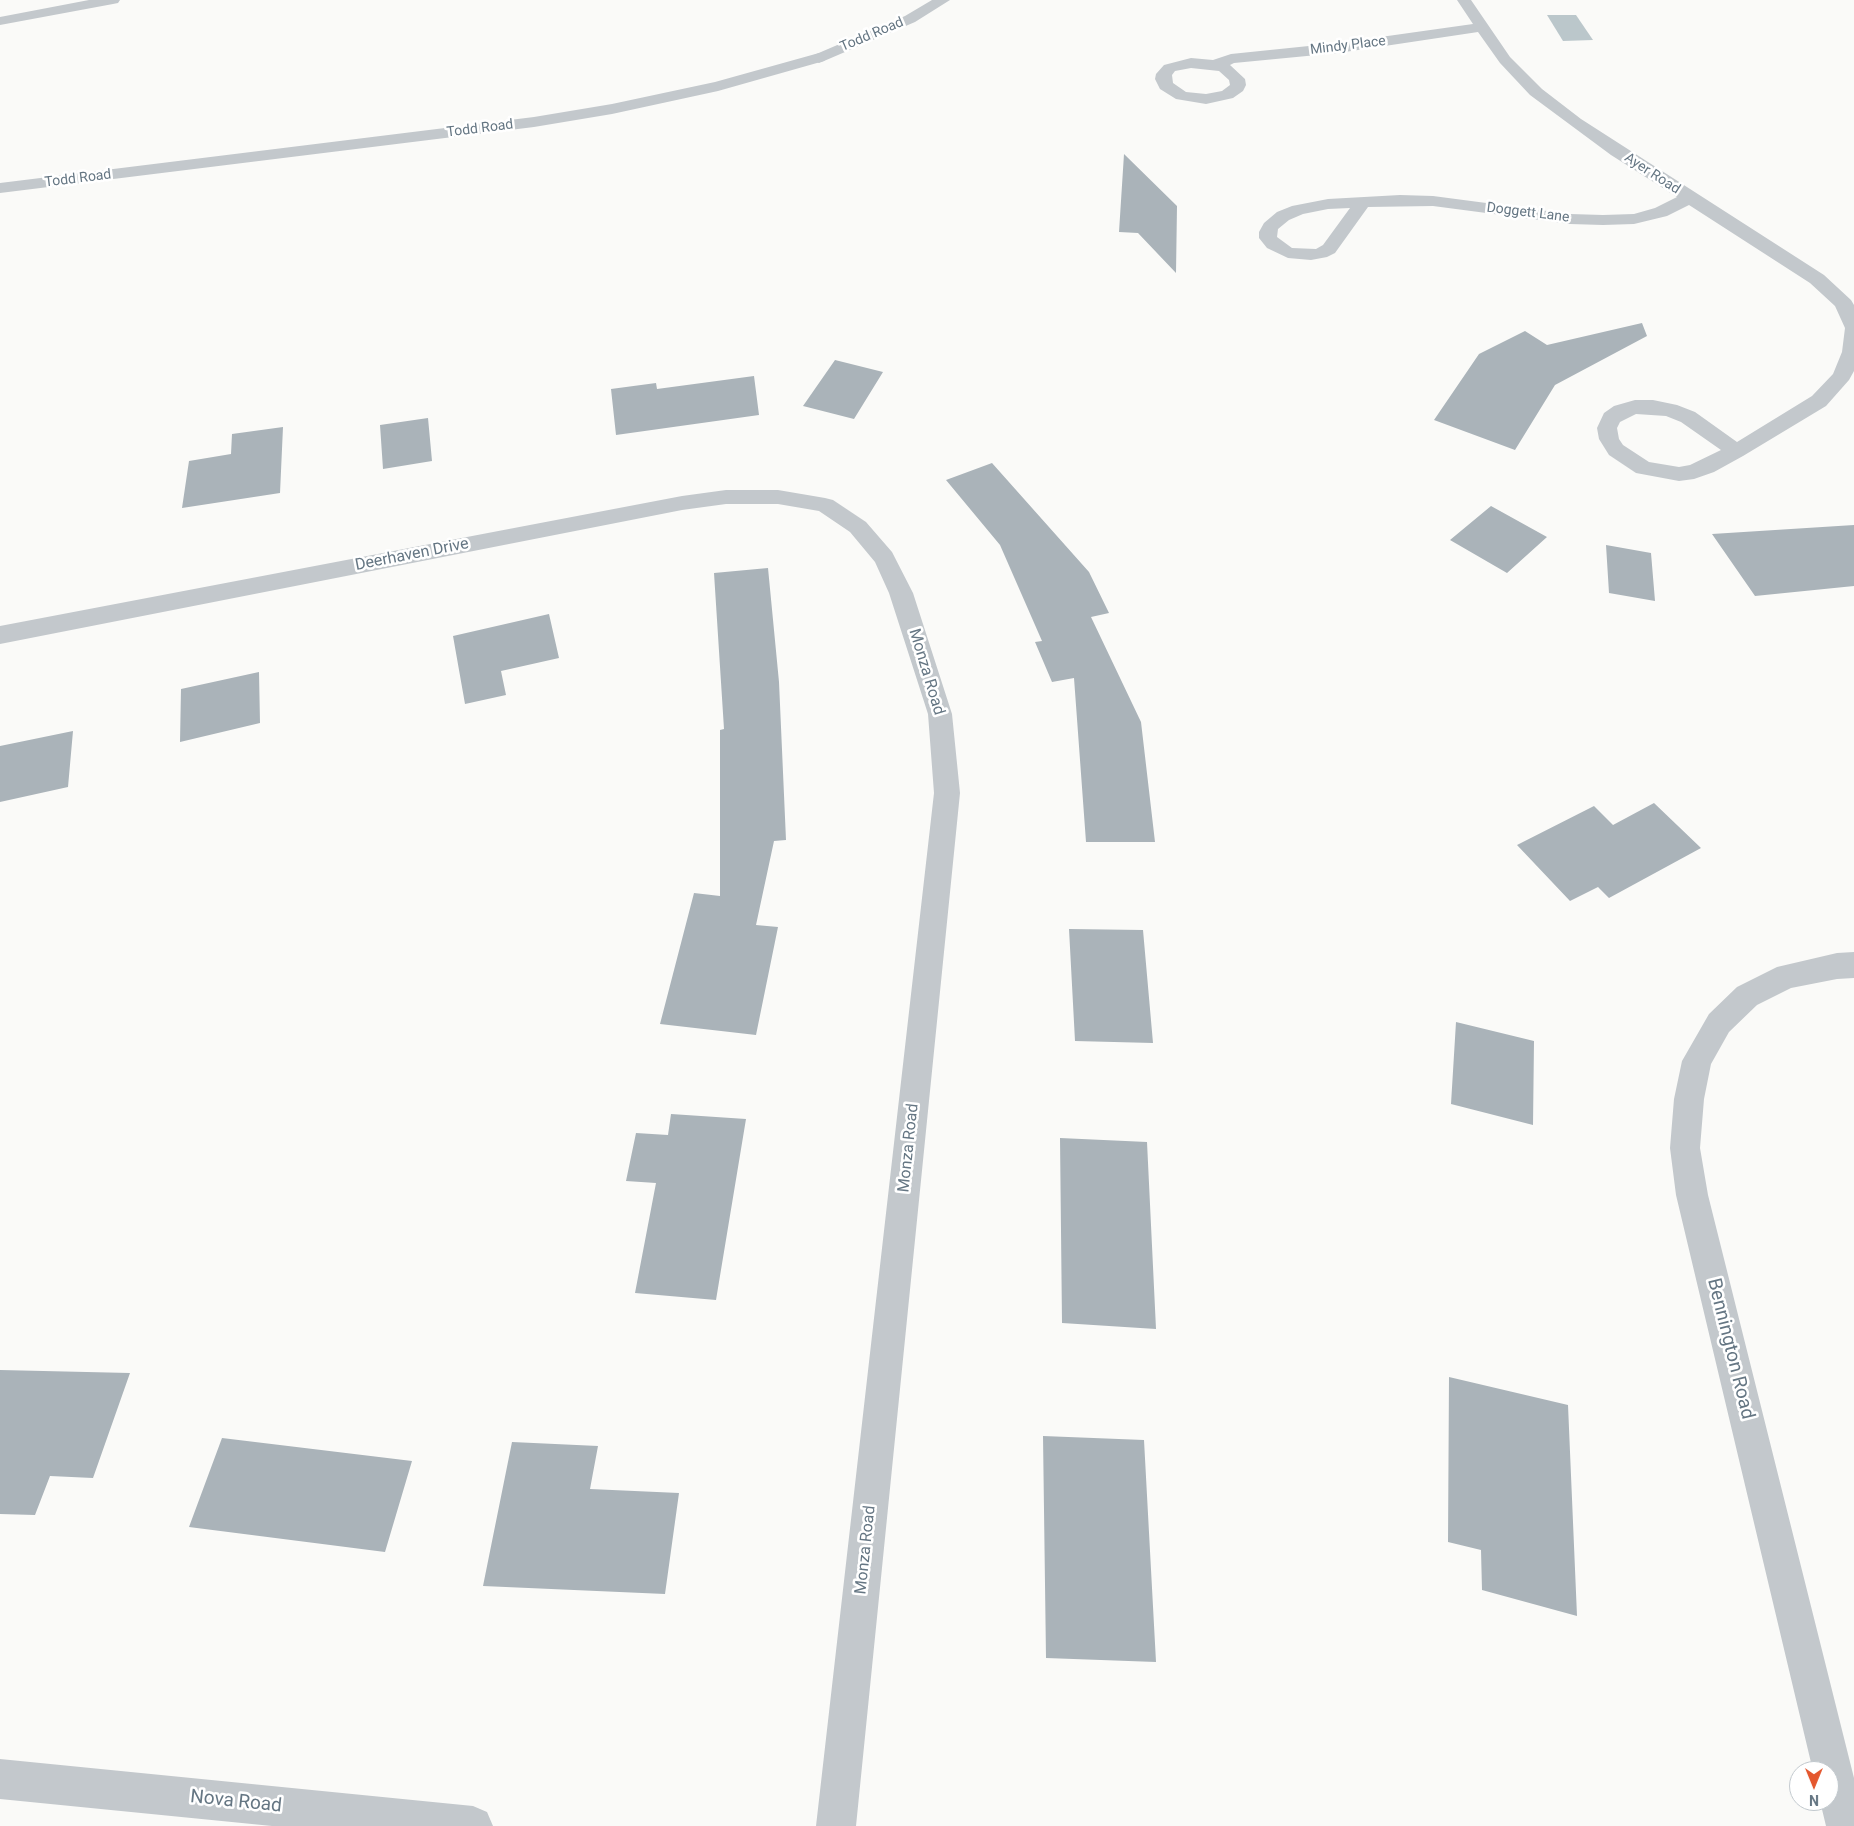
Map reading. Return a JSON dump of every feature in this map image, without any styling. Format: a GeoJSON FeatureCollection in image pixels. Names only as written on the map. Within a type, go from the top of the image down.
{"type":"FeatureCollection","features":[{"type":"Feature","properties":{"kind":"street"},"geometry":{"type":"LineString","coordinates":[[0,21],[114,0]]}},
{"type":"Feature","properties":{"kind":"street","name":"Todd Road"},"geometry":{"type":"LineString","coordinates":[[0,188],[534,122],[612,109],[718,86],[819,58],[910,19],[943,0]]}},
{"type":"Feature","properties":{"kind":"street","name":"Ayer Road"},"geometry":{"type":"LineString","coordinates":[[1464,0],[1505,60],[1536,92],[1575,122],[1817,279],[1844,304],[1854,328],[1852,352],[1842,376],[1819,401],[1736,451],[1694,472],[1679,474],[1661,472],[1644,468],[1616,450],[1609,439],[1607,428],[1611,418],[1621,411],[1636,407],[1670,410],[1688,417],[1736,451]]}},
{"type":"Feature","properties":{"kind":"street","name":"Mindy Place"},"geometry":{"type":"LineString","coordinates":[[1215,65],[1231,59],[1338,48],[1481,27]]}},
{"type":"Feature","properties":{"kind":"street","name":"Doggett Lane"},"geometry":{"type":"LineString","coordinates":[[1363,202],[1329,248],[1321,253],[1311,255],[1288,253],[1272,244],[1268,238],[1270,227],[1283,216],[1310,207],[1363,202],[1433,201],[1570,219],[1604,220],[1634,219],[1661,212],[1690,198]]}},
{"type":"Feature","properties":{"kind":"street","name":"Deerhaven Drive"},"geometry":{"type":"LineString","coordinates":[[0,634],[682,503],[726,497],[778,497],[825,505]]}},
{"type":"Feature","properties":{"kind":"street","name":"Monza Road"},"geometry":{"type":"LineString","coordinates":[[825,505],[858,527],[884,558],[901,593],[940,714],[947,793],[836,1826]]}},
{"type":"Feature","properties":{"kind":"street","name":"Bennington Road"},"geometry":{"type":"LineString","coordinates":[[1846,1826],[1692,1195],[1685,1148],[1688,1099],[1697,1061],[1719,1023],[1747,996],[1788,976],[1837,966],[1854,965]]}},
{"type":"Feature","properties":{"kind":"street","name":"Nova Road"},"geometry":{"type":"LineString","coordinates":[[0,1778],[473,1826]]}},
{"type":"Feature","properties":{"kind":"shaded area"},"geometry":{"type":"Polygon","coordinates":[[[1547,15],[1576,15],[1593,40],[1563,41],[1547,15]]]}},
{"type":"Feature","properties":{"kind":"building"},"geometry":{"type":"Polygon","coordinates":[[[1124,154],[1177,206],[1176,273],[1138,233],[1119,232],[1124,154]]]}},
{"type":"Feature","properties":{"kind":"building"},"geometry":{"type":"Polygon","coordinates":[[[1642,323],[1647,336],[1555,385],[1515,450],[1434,420],[1479,354],[1525,331],[1547,345],[1642,323]]]}},
{"type":"Feature","properties":{"kind":"building"},"geometry":{"type":"Polygon","coordinates":[[[835,360],[883,372],[854,419],[803,406],[835,360]]]}},
{"type":"Feature","properties":{"kind":"building"},"geometry":{"type":"Polygon","coordinates":[[[754,376],[759,415],[616,435],[611,389],[656,383],[657,389],[754,376]]]}},
{"type":"Feature","properties":{"kind":"building"},"geometry":{"type":"Polygon","coordinates":[[[428,418],[432,461],[383,469],[380,425],[428,418]]]}},
{"type":"Feature","properties":{"kind":"building"},"geometry":{"type":"Polygon","coordinates":[[[283,427],[280,493],[182,508],[189,461],[231,454],[232,434],[283,427]]]}},
{"type":"Feature","properties":{"kind":"building"},"geometry":{"type":"Polygon","coordinates":[[[992,463],[1089,572],[1109,613],[1091,617],[1141,722],[1155,842],[1086,842],[1074,678],[1052,682],[1035,642],[1042,641],[1000,545],[946,480],[992,463]]]}},
{"type":"Feature","properties":{"kind":"building"},"geometry":{"type":"Polygon","coordinates":[[[1491,506],[1547,537],[1507,573],[1450,540],[1491,506]]]}},
{"type":"Feature","properties":{"kind":"building"},"geometry":{"type":"Polygon","coordinates":[[[1854,525],[1854,586],[1755,596],[1712,534],[1854,525]]]}},
{"type":"Feature","properties":{"kind":"building"},"geometry":{"type":"Polygon","coordinates":[[[1606,545],[1651,553],[1655,601],[1609,593],[1606,545]]]}},
{"type":"Feature","properties":{"kind":"building"},"geometry":{"type":"Polygon","coordinates":[[[768,568],[779,682],[786,840],[774,841],[756,925],[778,927],[756,1035],[660,1024],[694,893],[720,896],[720,730],[724,729],[714,573],[768,568]]]}},
{"type":"Feature","properties":{"kind":"building"},"geometry":{"type":"Polygon","coordinates":[[[549,614],[559,658],[501,671],[506,695],[465,704],[453,636],[549,614]]]}},
{"type":"Feature","properties":{"kind":"building"},"geometry":{"type":"Polygon","coordinates":[[[259,672],[260,723],[180,742],[181,689],[259,672]]]}},
{"type":"Feature","properties":{"kind":"building"},"geometry":{"type":"Polygon","coordinates":[[[73,731],[68,787],[0,802],[0,746],[73,731]]]}},
{"type":"Feature","properties":{"kind":"building"},"geometry":{"type":"Polygon","coordinates":[[[1654,803],[1701,848],[1609,898],[1598,887],[1570,901],[1517,845],[1594,806],[1613,825],[1654,803]]]}},
{"type":"Feature","properties":{"kind":"building"},"geometry":{"type":"Polygon","coordinates":[[[1069,929],[1143,930],[1153,1043],[1075,1041],[1069,929]]]}},
{"type":"Feature","properties":{"kind":"building"},"geometry":{"type":"Polygon","coordinates":[[[1456,1022],[1534,1041],[1533,1125],[1451,1104],[1456,1022]]]}},
{"type":"Feature","properties":{"kind":"building"},"geometry":{"type":"Polygon","coordinates":[[[671,1114],[746,1119],[716,1300],[635,1293],[656,1183],[626,1181],[636,1133],[668,1135],[671,1114]]]}},
{"type":"Feature","properties":{"kind":"building"},"geometry":{"type":"Polygon","coordinates":[[[1060,1138],[1147,1142],[1156,1329],[1062,1323],[1060,1138]]]}},
{"type":"Feature","properties":{"kind":"building"},"geometry":{"type":"Polygon","coordinates":[[[0,1370],[130,1373],[93,1478],[50,1476],[35,1515],[0,1514],[0,1370]]]}},
{"type":"Feature","properties":{"kind":"building"},"geometry":{"type":"Polygon","coordinates":[[[1449,1377],[1568,1405],[1577,1616],[1482,1590],[1481,1550],[1448,1542],[1449,1377]]]}},
{"type":"Feature","properties":{"kind":"building"},"geometry":{"type":"Polygon","coordinates":[[[1043,1436],[1144,1440],[1156,1662],[1046,1658],[1043,1436]]]}},
{"type":"Feature","properties":{"kind":"building"},"geometry":{"type":"Polygon","coordinates":[[[222,1438],[412,1461],[385,1552],[189,1527],[222,1438]]]}},
{"type":"Feature","properties":{"kind":"building"},"geometry":{"type":"Polygon","coordinates":[[[512,1442],[598,1446],[590,1489],[679,1493],[665,1594],[483,1586],[512,1442]]]}}]}
